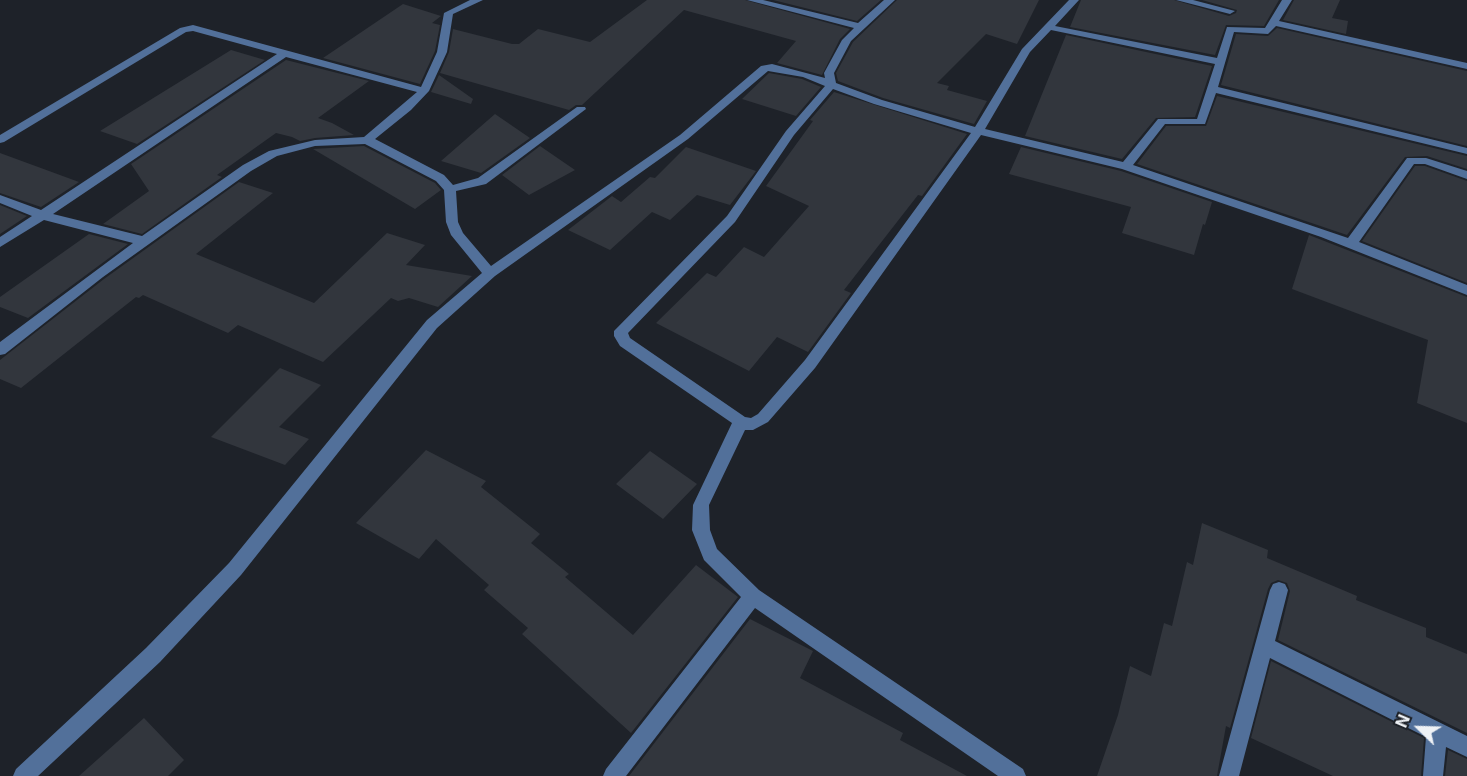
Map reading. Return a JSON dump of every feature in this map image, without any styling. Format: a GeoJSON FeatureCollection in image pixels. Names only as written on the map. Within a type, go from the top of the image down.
{"type":"FeatureCollection","features":[{"type":"Feature","properties":{"kind":"street"},"geometry":{"type":"LineString","coordinates":[[367,140],[407,108],[424,91],[442,52],[448,9],[478,0]]}},
{"type":"Feature","properties":{"kind":"street"},"geometry":{"type":"LineString","coordinates":[[752,0],[859,26]]}},
{"type":"Feature","properties":{"kind":"street"},"geometry":{"type":"LineString","coordinates":[[890,0],[859,26],[847,40],[829,73],[831,85],[790,133],[731,219],[621,331],[622,339],[737,416],[740,423],[701,506],[701,530],[711,554],[753,596],[1016,776]]}},
{"type":"Feature","properties":{"kind":"street"},"geometry":{"type":"LineString","coordinates":[[740,423],[753,424],[763,418],[810,364],[979,130],[1026,51],[1074,0]]}},
{"type":"Feature","properties":{"kind":"street"},"geometry":{"type":"LineString","coordinates":[[1181,0],[1230,11]]}},
{"type":"Feature","properties":{"kind":"street"},"geometry":{"type":"LineString","coordinates":[[1126,166],[1162,121],[1201,122],[1231,28],[1266,32],[1287,0]]}},
{"type":"Feature","properties":{"kind":"street"},"geometry":{"type":"LineString","coordinates":[[1273,23],[1467,66]]}},
{"type":"Feature","properties":{"kind":"street"},"geometry":{"type":"LineString","coordinates":[[1048,27],[1221,62]]}},
{"type":"Feature","properties":{"kind":"street"},"geometry":{"type":"LineString","coordinates":[[0,140],[183,30],[198,28],[424,91]]}},
{"type":"Feature","properties":{"kind":"street"},"geometry":{"type":"LineString","coordinates":[[0,243],[285,53]]}},
{"type":"Feature","properties":{"kind":"street"},"geometry":{"type":"LineString","coordinates":[[23,776],[153,655],[235,569],[432,324],[490,273],[684,137],[765,68],[778,68],[949,124],[1126,166],[1351,244],[1467,290]]}},
{"type":"Feature","properties":{"kind":"street"},"geometry":{"type":"LineString","coordinates":[[1213,89],[1467,151]]}},
{"type":"Feature","properties":{"kind":"street"},"geometry":{"type":"LineString","coordinates":[[450,189],[482,181],[581,109]]}},
{"type":"Feature","properties":{"kind":"street"},"geometry":{"type":"LineString","coordinates":[[0,350],[144,241],[247,168],[273,153],[315,143],[367,140],[441,178],[450,189],[452,222],[457,235],[490,273]]}},
{"type":"Feature","properties":{"kind":"street"},"geometry":{"type":"LineString","coordinates":[[1351,244],[1411,160],[1426,161],[1467,175]]}},
{"type":"Feature","properties":{"kind":"street"},"geometry":{"type":"LineString","coordinates":[[0,199],[42,215],[144,241]]}},
{"type":"Feature","properties":{"kind":"street"},"geometry":{"type":"LineString","coordinates":[[1229,776],[1279,590]]}},
{"type":"Feature","properties":{"kind":"street"},"geometry":{"type":"LineString","coordinates":[[613,776],[753,596]]}},
{"type":"Feature","properties":{"kind":"street"},"geometry":{"type":"LineString","coordinates":[[1264,645],[1467,747]]}},
{"type":"Feature","properties":{"kind":"street"},"geometry":{"type":"LineString","coordinates":[[1433,776],[1437,732]]}},
{"type":"Feature","properties":{"kind":"building"},"geometry":{"type":"Polygon","coordinates":[[[647,0],[745,0],[850,29],[840,39],[822,75],[777,63],[796,41],[684,10],[582,105],[576,105],[569,110],[440,73],[449,52],[453,29],[512,44],[519,44],[538,29],[590,42],[647,0]]]}},
{"type":"Feature","properties":{"kind":"building"},"geometry":{"type":"Polygon","coordinates":[[[773,0],[881,0],[857,21],[773,0]]]}},
{"type":"Feature","properties":{"kind":"building"},"geometry":{"type":"Polygon","coordinates":[[[897,0],[1039,0],[1017,44],[986,34],[937,83],[949,86],[947,90],[987,101],[974,124],[883,98],[838,81],[836,73],[853,42],[897,0]]]}},
{"type":"Feature","properties":{"kind":"building"},"geometry":{"type":"Polygon","coordinates":[[[1081,0],[1174,0],[1229,16],[1237,10],[1202,0],[1279,0],[1264,26],[1226,25],[1215,55],[1070,27],[1081,0]]]}},
{"type":"Feature","properties":{"kind":"building"},"geometry":{"type":"Polygon","coordinates":[[[1294,0],[1340,0],[1332,18],[1348,21],[1346,34],[1283,20],[1294,0]]]}},
{"type":"Feature","properties":{"kind":"building"},"geometry":{"type":"Polygon","coordinates":[[[403,4],[441,16],[432,23],[440,25],[435,51],[420,84],[323,58],[403,4]]]}},
{"type":"Feature","properties":{"kind":"building"},"geometry":{"type":"Polygon","coordinates":[[[1277,28],[1467,71],[1467,146],[1221,85],[1236,34],[1268,36],[1277,28]]]}},
{"type":"Feature","properties":{"kind":"building"},"geometry":{"type":"Polygon","coordinates":[[[1066,35],[1212,66],[1195,117],[1156,118],[1122,159],[1025,136],[1066,35]]]}},
{"type":"Feature","properties":{"kind":"building"},"geometry":{"type":"Polygon","coordinates":[[[231,50],[265,60],[137,144],[100,131],[231,50]]]}},
{"type":"Feature","properties":{"kind":"building"},"geometry":{"type":"Polygon","coordinates":[[[286,60],[369,81],[318,118],[354,135],[300,141],[276,133],[217,175],[222,177],[142,234],[103,224],[149,191],[131,164],[286,60]]]}},
{"type":"Feature","properties":{"kind":"building"},"geometry":{"type":"Polygon","coordinates":[[[769,73],[802,79],[821,87],[796,116],[742,99],[769,73]]]}},
{"type":"Feature","properties":{"kind":"building"},"geometry":{"type":"Polygon","coordinates":[[[439,75],[473,99],[471,104],[431,92],[439,75]]]}},
{"type":"Feature","properties":{"kind":"building"},"geometry":{"type":"Polygon","coordinates":[[[834,92],[967,134],[922,196],[918,195],[844,290],[851,293],[808,352],[777,337],[749,371],[656,323],[707,273],[716,277],[744,247],[764,257],[809,206],[766,186],[813,121],[810,120],[834,92]]]}},
{"type":"Feature","properties":{"kind":"building"},"geometry":{"type":"Polygon","coordinates":[[[1217,96],[1467,156],[1467,169],[1427,156],[1405,157],[1347,235],[1137,164],[1166,126],[1206,126],[1217,96]]]}},
{"type":"Feature","properties":{"kind":"building"},"geometry":{"type":"Polygon","coordinates":[[[495,114],[530,138],[481,173],[441,161],[495,114]]]}},
{"type":"Feature","properties":{"kind":"building"},"geometry":{"type":"Polygon","coordinates":[[[364,146],[435,183],[441,190],[415,209],[313,149],[364,146]]]}},
{"type":"Feature","properties":{"kind":"building"},"geometry":{"type":"Polygon","coordinates":[[[540,146],[575,170],[529,195],[502,175],[540,146]]]}},
{"type":"Feature","properties":{"kind":"building"},"geometry":{"type":"Polygon","coordinates":[[[686,147],[756,171],[730,205],[697,195],[670,220],[652,212],[610,250],[568,230],[612,196],[621,202],[650,177],[655,178],[686,147]]]}},
{"type":"Feature","properties":{"kind":"building"},"geometry":{"type":"Polygon","coordinates":[[[1021,147],[1121,171],[1212,202],[1194,255],[1122,233],[1131,207],[1009,174],[1021,147]]]}},
{"type":"Feature","properties":{"kind":"building"},"geometry":{"type":"Polygon","coordinates":[[[0,153],[79,182],[41,207],[0,193],[0,153]]]}},
{"type":"Feature","properties":{"kind":"building"},"geometry":{"type":"Polygon","coordinates":[[[1415,166],[1425,166],[1467,181],[1467,283],[1362,241],[1415,166]]]}},
{"type":"Feature","properties":{"kind":"building"},"geometry":{"type":"Polygon","coordinates":[[[239,182],[273,193],[196,254],[314,303],[387,233],[425,245],[406,265],[472,276],[438,307],[409,298],[398,301],[391,298],[323,362],[238,325],[228,333],[143,295],[136,297],[21,388],[0,379],[0,360],[104,279],[239,182]]]}},
{"type":"Feature","properties":{"kind":"building"},"geometry":{"type":"Polygon","coordinates":[[[0,205],[27,216],[0,234],[0,205]]]}},
{"type":"Feature","properties":{"kind":"building"},"geometry":{"type":"Polygon","coordinates":[[[89,234],[128,244],[28,318],[0,307],[0,297],[89,234]]]}},
{"type":"Feature","properties":{"kind":"building"},"geometry":{"type":"Polygon","coordinates":[[[1309,235],[1467,297],[1467,423],[1417,403],[1428,340],[1292,289],[1309,235]]]}},
{"type":"Feature","properties":{"kind":"building"},"geometry":{"type":"Polygon","coordinates":[[[280,368],[321,385],[279,427],[309,439],[285,465],[211,437],[280,368]]]}},
{"type":"Feature","properties":{"kind":"building"},"geometry":{"type":"Polygon","coordinates":[[[426,450],[486,481],[481,487],[540,534],[531,543],[569,574],[565,577],[633,635],[696,565],[738,597],[631,733],[522,634],[528,628],[484,590],[489,585],[436,539],[419,559],[356,523],[426,450]]]}},
{"type":"Feature","properties":{"kind":"building"},"geometry":{"type":"Polygon","coordinates":[[[650,451],[697,484],[663,519],[616,484],[650,451]]]}},
{"type":"Feature","properties":{"kind":"building"},"geometry":{"type":"Polygon","coordinates":[[[1202,523],[1268,550],[1267,558],[1357,596],[1356,600],[1426,628],[1426,637],[1467,654],[1467,733],[1278,640],[1290,591],[1287,583],[1278,580],[1271,583],[1268,589],[1230,728],[1226,726],[1217,776],[1097,776],[1118,715],[1130,666],[1151,676],[1164,623],[1172,626],[1187,562],[1193,565],[1202,523]]]}},
{"type":"Feature","properties":{"kind":"building"},"geometry":{"type":"Polygon","coordinates":[[[750,619],[813,651],[800,678],[903,733],[900,740],[967,776],[629,776],[750,619]]]}},
{"type":"Feature","properties":{"kind":"building"},"geometry":{"type":"Polygon","coordinates":[[[1271,661],[1424,738],[1421,776],[1333,776],[1251,738],[1271,661]]]}},
{"type":"Feature","properties":{"kind":"building"},"geometry":{"type":"Polygon","coordinates":[[[144,718],[184,760],[168,776],[79,776],[144,718]]]}},
{"type":"Feature","properties":{"kind":"building"},"geometry":{"type":"Polygon","coordinates":[[[1448,750],[1467,759],[1467,776],[1445,776],[1448,750]]]}}]}
